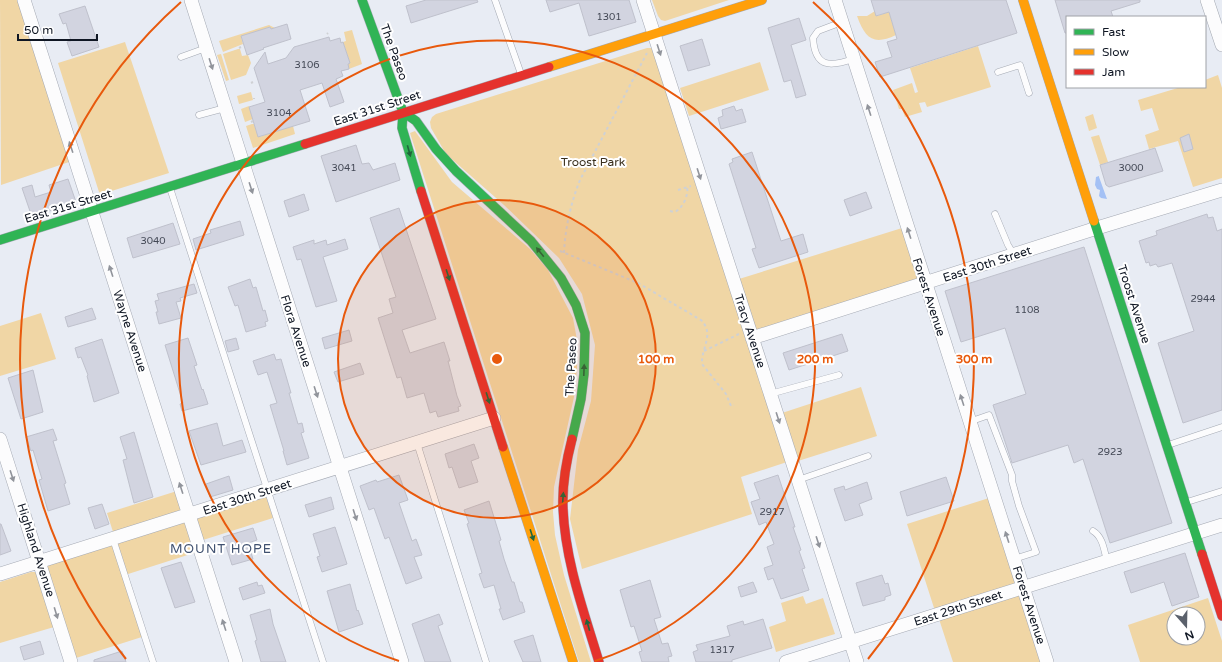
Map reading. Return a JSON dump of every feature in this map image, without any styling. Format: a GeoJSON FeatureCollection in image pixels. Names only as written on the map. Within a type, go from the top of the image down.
{"type":"FeatureCollection","features":[{"type":"Feature","properties":{"kind":"main road","name":"The Paseo"},"geometry":{"type":"LineString","coordinates":[[362,0],[403,112],[402,128],[423,200],[573,662]]}},
{"type":"Feature","properties":{"kind":"main road","name":"East 31st Street"},"geometry":{"type":"LineString","coordinates":[[0,240],[762,0]]}},
{"type":"Feature","properties":{"kind":"main road","name":"Troost Avenue"},"geometry":{"type":"LineString","coordinates":[[1023,0],[1222,616]]}},
{"type":"Feature","properties":{"kind":"main road","name":"The Paseo"},"geometry":{"type":"LineString","coordinates":[[403,112],[416,121],[436,149],[456,171],[531,241],[561,278],[576,305],[585,332],[584,374],[581,399],[565,468],[562,508],[570,562],[599,662]]}},
{"type":"Feature","properties":{"kind":"street","name":"Wayne Avenue"},"geometry":{"type":"LineString","coordinates":[[24,0],[236,662]]}},
{"type":"Feature","properties":{"kind":"street","name":"Flora Avenue"},"geometry":{"type":"LineString","coordinates":[[191,0],[402,662]]}},
{"type":"Feature","properties":{"kind":"street","name":"Tracy Avenue"},"geometry":{"type":"LineString","coordinates":[[643,0],[746,336],[770,394],[857,662]]}},
{"type":"Feature","properties":{"kind":"street","name":"Forest Avenue"},"geometry":{"type":"LineString","coordinates":[[835,0],[1047,662]]}},
{"type":"Feature","properties":{"kind":"street"},"geometry":{"type":"LineString","coordinates":[[1207,0],[1222,45]]}},
{"type":"Feature","properties":{"kind":"street","name":"East 30th Street"},"geometry":{"type":"LineString","coordinates":[[746,336],[925,284],[1097,228],[1222,190]]}},
{"type":"Feature","properties":{"kind":"street","name":"East 30th Street"},"geometry":{"type":"LineString","coordinates":[[0,574],[494,418]]}},
{"type":"Feature","properties":{"kind":"street","name":"Highland Avenue"},"geometry":{"type":"LineString","coordinates":[[0,439],[71,662]]}},
{"type":"Feature","properties":{"kind":"street","name":"East 29th Street"},"geometry":{"type":"LineString","coordinates":[[786,662],[1222,525]]}},
{"type":"Feature","properties":{"kind":"lane"},"geometry":{"type":"LineString","coordinates":[[496,0],[522,75]]}},
{"type":"Feature","properties":{"kind":"lane"},"geometry":{"type":"LineString","coordinates":[[842,22],[818,32],[813,38],[816,51],[824,63],[831,65],[854,59]]}},
{"type":"Feature","properties":{"kind":"lane"},"geometry":{"type":"LineString","coordinates":[[181,57],[206,48]]}},
{"type":"Feature","properties":{"kind":"lane"},"geometry":{"type":"LineString","coordinates":[[998,72],[1020,65],[1029,93]]}},
{"type":"Feature","properties":{"kind":"lane"},"geometry":{"type":"LineString","coordinates":[[199,115],[225,108]]}},
{"type":"Feature","properties":{"kind":"lane"},"geometry":{"type":"LineString","coordinates":[[170,187],[323,662]]}},
{"type":"Feature","properties":{"kind":"lane"},"geometry":{"type":"LineString","coordinates":[[995,214],[1008,245],[1014,255]]}},
{"type":"Feature","properties":{"kind":"lane"},"geometry":{"type":"LineString","coordinates":[[770,394],[839,375]]}},
{"type":"Feature","properties":{"kind":"lane"},"geometry":{"type":"LineString","coordinates":[[970,422],[989,414],[1012,476],[1019,506],[1036,552],[1014,559]]}},
{"type":"Feature","properties":{"kind":"lane"},"geometry":{"type":"LineString","coordinates":[[1167,445],[1222,427]]}},
{"type":"Feature","properties":{"kind":"lane"},"geometry":{"type":"LineString","coordinates":[[417,443],[486,662]]}},
{"type":"Feature","properties":{"kind":"lane"},"geometry":{"type":"LineString","coordinates":[[798,480],[868,456]]}},
{"type":"Feature","properties":{"kind":"lane"},"geometry":{"type":"LineString","coordinates":[[1185,502],[1222,491]]}},
{"type":"Feature","properties":{"kind":"lane"},"geometry":{"type":"LineString","coordinates":[[1093,531],[1098,534],[1107,561]]}},
{"type":"Feature","properties":{"kind":"lane"},"geometry":{"type":"LineString","coordinates":[[113,539],[153,662]]}},
{"type":"Feature","properties":{"kind":"path"},"geometry":{"type":"LineString","coordinates":[[564,253],[570,211],[577,188],[649,50]]}},
{"type":"Feature","properties":{"kind":"path"},"geometry":{"type":"LineString","coordinates":[[678,190],[694,184]]}},
{"type":"Feature","properties":{"kind":"path"},"geometry":{"type":"LineString","coordinates":[[670,211],[674,212],[680,209],[687,195],[687,187]]}},
{"type":"Feature","properties":{"kind":"path"},"geometry":{"type":"LineString","coordinates":[[560,251],[638,283],[701,320],[708,331],[702,360],[703,366],[726,394],[730,406],[734,405]]}},
{"type":"Feature","properties":{"kind":"path"},"geometry":{"type":"LineString","coordinates":[[704,351],[746,336]]}},
{"type":"Feature","properties":{"kind":"green space"},"geometry":{"type":"Polygon","coordinates":[[[0,0],[18,0],[69,162],[1,185],[0,0]]]}},
{"type":"Feature","properties":{"kind":"green space"},"geometry":{"type":"Polygon","coordinates":[[[652,0],[729,0],[665,21],[661,20],[658,16],[652,0]]]}},
{"type":"Feature","properties":{"kind":"green space"},"geometry":{"type":"Polygon","coordinates":[[[875,11],[877,16],[889,12],[896,35],[881,40],[876,40],[867,35],[863,30],[857,16],[867,16],[875,11]]]}},
{"type":"Feature","properties":{"kind":"green space"},"geometry":{"type":"Polygon","coordinates":[[[269,25],[275,28],[271,29],[270,27],[241,37],[243,44],[223,52],[219,41],[269,25]]]}},
{"type":"Feature","properties":{"kind":"green space"},"geometry":{"type":"Polygon","coordinates":[[[352,30],[362,64],[349,69],[348,64],[350,63],[343,42],[346,41],[344,32],[352,30]]]}},
{"type":"Feature","properties":{"kind":"green space"},"geometry":{"type":"Polygon","coordinates":[[[125,42],[169,173],[102,194],[99,192],[58,63],[125,42]]]}},
{"type":"Feature","properties":{"kind":"green space"},"geometry":{"type":"Polygon","coordinates":[[[978,46],[991,87],[927,107],[925,102],[919,103],[922,112],[905,117],[902,109],[899,109],[893,90],[912,83],[915,93],[918,92],[910,68],[978,46]]]}},
{"type":"Feature","properties":{"kind":"green space","name":"Troost Park"},"geometry":{"type":"Polygon","coordinates":[[[651,48],[655,52],[787,462],[741,477],[752,514],[582,569],[570,519],[578,450],[591,401],[595,345],[582,294],[559,258],[504,205],[446,154],[431,128],[430,122],[432,117],[436,114],[651,48]]]}},
{"type":"Feature","properties":{"kind":"green space"},"geometry":{"type":"Polygon","coordinates":[[[240,49],[242,56],[248,55],[251,63],[246,75],[231,80],[223,54],[240,49]]]}},
{"type":"Feature","properties":{"kind":"green space"},"geometry":{"type":"Polygon","coordinates":[[[221,54],[229,80],[226,81],[217,55],[221,54]]]}},
{"type":"Feature","properties":{"kind":"green space"},"geometry":{"type":"Polygon","coordinates":[[[760,62],[769,90],[689,116],[680,88],[760,62]]]}},
{"type":"Feature","properties":{"kind":"green space"},"geometry":{"type":"Polygon","coordinates":[[[1218,75],[1222,88],[1222,178],[1193,187],[1178,141],[1149,149],[1145,135],[1159,130],[1152,108],[1141,111],[1138,100],[1178,88],[1206,88],[1206,80],[1218,75]]]}},
{"type":"Feature","properties":{"kind":"green space"},"geometry":{"type":"Polygon","coordinates":[[[251,92],[253,100],[239,104],[237,96],[251,92]]]}},
{"type":"Feature","properties":{"kind":"green space"},"geometry":{"type":"Polygon","coordinates":[[[249,106],[253,119],[245,122],[241,109],[249,106]]]}},
{"type":"Feature","properties":{"kind":"green space"},"geometry":{"type":"Polygon","coordinates":[[[1093,114],[1097,128],[1089,131],[1085,117],[1093,114]]]}},
{"type":"Feature","properties":{"kind":"green space"},"geometry":{"type":"Polygon","coordinates":[[[254,124],[259,137],[293,126],[295,134],[253,148],[246,126],[254,124]]]}},
{"type":"Feature","properties":{"kind":"green space"},"geometry":{"type":"Polygon","coordinates":[[[415,131],[452,182],[530,249],[548,270],[573,318],[577,340],[577,368],[574,397],[554,487],[553,512],[555,535],[564,575],[591,662],[579,662],[410,133],[415,131]]]}},
{"type":"Feature","properties":{"kind":"green space"},"geometry":{"type":"Polygon","coordinates":[[[1099,135],[1108,162],[1100,165],[1091,137],[1099,135]]]}},
{"type":"Feature","properties":{"kind":"green space"},"geometry":{"type":"Polygon","coordinates":[[[902,228],[919,281],[755,332],[739,279],[902,228]]]}},
{"type":"Feature","properties":{"kind":"green space"},"geometry":{"type":"Polygon","coordinates":[[[41,313],[56,359],[0,376],[0,326],[41,313]]]}},
{"type":"Feature","properties":{"kind":"green space"},"geometry":{"type":"Polygon","coordinates":[[[861,387],[877,436],[798,461],[782,413],[861,387]]]}},
{"type":"Feature","properties":{"kind":"green space"},"geometry":{"type":"Polygon","coordinates":[[[177,491],[184,513],[114,535],[107,513],[177,491]]]}},
{"type":"Feature","properties":{"kind":"green space"},"geometry":{"type":"Polygon","coordinates":[[[266,496],[273,518],[203,540],[196,518],[266,496]]]}},
{"type":"Feature","properties":{"kind":"green space"},"geometry":{"type":"Polygon","coordinates":[[[989,498],[1016,585],[935,611],[907,524],[989,498]]]}},
{"type":"Feature","properties":{"kind":"green space"},"geometry":{"type":"Polygon","coordinates":[[[187,521],[197,552],[125,575],[145,636],[76,658],[46,566],[187,521]]]}},
{"type":"Feature","properties":{"kind":"green space"},"geometry":{"type":"Polygon","coordinates":[[[31,572],[38,574],[54,627],[0,643],[0,582],[31,572]]]}},
{"type":"Feature","properties":{"kind":"green space"},"geometry":{"type":"Polygon","coordinates":[[[1020,594],[1043,662],[953,662],[939,619],[1020,594]]]}},
{"type":"Feature","properties":{"kind":"green space"},"geometry":{"type":"Polygon","coordinates":[[[803,596],[806,604],[823,598],[835,634],[776,652],[769,627],[786,621],[781,603],[803,596]]]}},
{"type":"Feature","properties":{"kind":"green space"},"geometry":{"type":"Polygon","coordinates":[[[1208,598],[1222,641],[1222,662],[1140,662],[1128,625],[1166,612],[1166,646],[1206,646],[1206,606],[1184,606],[1208,598]]]}},
{"type":"Feature","properties":{"kind":"water"},"geometry":{"type":"Polygon","coordinates":[[[1099,176],[1107,199],[1099,196],[1100,190],[1097,189],[1095,185],[1096,177],[1099,176]]]}},
{"type":"Feature","properties":{"kind":"building"},"geometry":{"type":"Polygon","coordinates":[[[426,0],[477,0],[478,2],[411,23],[406,6],[426,0]]]}},
{"type":"Feature","properties":{"kind":"building"},"geometry":{"type":"Polygon","coordinates":[[[546,0],[629,0],[636,22],[589,36],[579,3],[550,12],[546,0]]]}},
{"type":"Feature","properties":{"kind":"building"},"geometry":{"type":"Polygon","coordinates":[[[871,0],[1006,0],[1017,33],[880,77],[875,62],[892,57],[887,42],[897,39],[889,12],[876,16],[871,0]]]}},
{"type":"Feature","properties":{"kind":"building"},"geometry":{"type":"Polygon","coordinates":[[[1055,0],[1140,0],[1140,2],[1111,11],[1113,16],[1066,16],[1065,33],[1055,0]]]}},
{"type":"Feature","properties":{"kind":"building"},"geometry":{"type":"Polygon","coordinates":[[[85,6],[99,47],[72,56],[67,42],[71,41],[66,23],[63,24],[59,14],[85,6]]]}},
{"type":"Feature","properties":{"kind":"building"},"geometry":{"type":"Polygon","coordinates":[[[799,18],[806,40],[791,45],[806,95],[796,98],[791,80],[784,82],[768,28],[799,18]]]}},
{"type":"Feature","properties":{"kind":"building"},"geometry":{"type":"Polygon","coordinates":[[[287,24],[291,39],[247,55],[241,36],[270,27],[271,29],[287,24]]]}},
{"type":"Feature","properties":{"kind":"building"},"geometry":{"type":"Polygon","coordinates":[[[329,37],[330,41],[340,38],[341,43],[343,42],[350,63],[348,64],[349,69],[341,71],[343,76],[336,79],[344,102],[330,107],[322,83],[300,90],[310,121],[258,137],[249,107],[265,102],[254,68],[265,52],[268,64],[286,58],[294,47],[329,37]]]}},
{"type":"Feature","properties":{"kind":"building"},"geometry":{"type":"Polygon","coordinates":[[[702,39],[710,65],[688,71],[680,46],[702,39]]]}},
{"type":"Feature","properties":{"kind":"building"},"geometry":{"type":"Polygon","coordinates":[[[734,106],[736,111],[742,109],[746,122],[721,129],[718,118],[723,116],[722,110],[734,106]]]}},
{"type":"Feature","properties":{"kind":"building"},"geometry":{"type":"Polygon","coordinates":[[[1189,134],[1193,149],[1184,152],[1180,138],[1189,134]]]}},
{"type":"Feature","properties":{"kind":"building"},"geometry":{"type":"Polygon","coordinates":[[[356,145],[362,164],[369,163],[373,170],[395,163],[400,180],[336,202],[321,156],[356,145]]]}},
{"type":"Feature","properties":{"kind":"building"},"geometry":{"type":"Polygon","coordinates":[[[1155,148],[1163,171],[1109,187],[1106,185],[1100,165],[1155,148]]]}},
{"type":"Feature","properties":{"kind":"building"},"geometry":{"type":"Polygon","coordinates":[[[752,152],[781,241],[803,234],[808,252],[759,268],[752,249],[756,248],[729,164],[733,162],[732,159],[752,152]]]}},
{"type":"Feature","properties":{"kind":"building"},"geometry":{"type":"Polygon","coordinates":[[[68,179],[76,202],[32,217],[22,188],[32,185],[35,197],[51,192],[49,185],[68,179]]]}},
{"type":"Feature","properties":{"kind":"building"},"geometry":{"type":"Polygon","coordinates":[[[866,192],[872,208],[850,216],[844,200],[866,192]]]}},
{"type":"Feature","properties":{"kind":"building"},"geometry":{"type":"Polygon","coordinates":[[[304,194],[309,210],[289,217],[284,201],[304,194]]]}},
{"type":"Feature","properties":{"kind":"building"},"geometry":{"type":"Polygon","coordinates":[[[399,208],[436,319],[402,330],[410,353],[444,342],[450,361],[448,361],[457,396],[461,406],[458,407],[459,411],[438,417],[436,411],[430,413],[424,393],[407,398],[401,377],[397,378],[378,318],[393,313],[389,299],[396,297],[370,218],[399,208]]]}},
{"type":"Feature","properties":{"kind":"building"},"geometry":{"type":"Polygon","coordinates":[[[1207,214],[1208,218],[1213,217],[1217,231],[1222,229],[1222,410],[1183,423],[1158,343],[1194,331],[1172,263],[1158,267],[1156,264],[1150,266],[1149,262],[1146,263],[1139,241],[1157,235],[1156,231],[1207,214]]]}},
{"type":"Feature","properties":{"kind":"building"},"geometry":{"type":"Polygon","coordinates":[[[240,221],[244,235],[196,250],[193,239],[211,233],[210,230],[240,221]]]}},
{"type":"Feature","properties":{"kind":"building"},"geometry":{"type":"Polygon","coordinates":[[[173,223],[180,244],[133,258],[127,238],[173,223]]]}},
{"type":"Feature","properties":{"kind":"building"},"geometry":{"type":"Polygon","coordinates":[[[345,239],[348,249],[323,257],[337,301],[316,307],[301,259],[297,260],[293,247],[314,240],[314,244],[326,240],[327,245],[345,239]]]}},
{"type":"Feature","properties":{"kind":"building"},"geometry":{"type":"Polygon","coordinates":[[[1084,247],[1172,523],[1110,543],[1083,459],[1074,463],[1068,445],[1012,463],[993,405],[1026,394],[1005,328],[961,342],[945,291],[1084,247]]]}},
{"type":"Feature","properties":{"kind":"building"},"geometry":{"type":"Polygon","coordinates":[[[250,279],[253,288],[256,287],[263,311],[265,310],[268,321],[265,322],[266,326],[246,332],[238,305],[235,306],[228,287],[250,279]]]}},
{"type":"Feature","properties":{"kind":"building"},"geometry":{"type":"Polygon","coordinates":[[[194,284],[197,293],[180,298],[181,301],[176,302],[181,318],[159,324],[155,301],[159,300],[157,294],[194,284]]]}},
{"type":"Feature","properties":{"kind":"building"},"geometry":{"type":"Polygon","coordinates":[[[92,308],[96,319],[68,327],[65,317],[92,308]]]}},
{"type":"Feature","properties":{"kind":"building"},"geometry":{"type":"Polygon","coordinates":[[[349,330],[352,341],[325,349],[322,338],[349,330]]]}},
{"type":"Feature","properties":{"kind":"building"},"geometry":{"type":"Polygon","coordinates":[[[842,334],[848,351],[789,370],[783,353],[842,334]]]}},
{"type":"Feature","properties":{"kind":"building"},"geometry":{"type":"Polygon","coordinates":[[[188,338],[197,365],[194,366],[208,404],[182,411],[180,404],[183,403],[165,345],[188,338]]]}},
{"type":"Feature","properties":{"kind":"building"},"geometry":{"type":"Polygon","coordinates":[[[236,338],[239,349],[228,352],[225,341],[236,338]]]}},
{"type":"Feature","properties":{"kind":"building"},"geometry":{"type":"Polygon","coordinates":[[[102,339],[119,393],[94,402],[88,375],[81,357],[78,358],[75,348],[102,339]]]}},
{"type":"Feature","properties":{"kind":"building"},"geometry":{"type":"Polygon","coordinates":[[[274,354],[276,360],[281,359],[298,424],[302,423],[304,432],[301,433],[309,458],[287,465],[270,405],[277,403],[267,372],[258,375],[253,361],[274,354]]]}},
{"type":"Feature","properties":{"kind":"building"},"geometry":{"type":"Polygon","coordinates":[[[360,363],[364,374],[338,382],[334,372],[360,363]]]}},
{"type":"Feature","properties":{"kind":"building"},"geometry":{"type":"Polygon","coordinates":[[[33,370],[43,412],[21,419],[8,378],[33,370]]]}},
{"type":"Feature","properties":{"kind":"building"},"geometry":{"type":"Polygon","coordinates":[[[217,423],[223,446],[242,440],[246,452],[201,465],[189,431],[217,423]]]}},
{"type":"Feature","properties":{"kind":"building"},"geometry":{"type":"Polygon","coordinates":[[[53,429],[57,440],[53,441],[66,483],[64,484],[70,504],[48,511],[39,480],[42,479],[33,450],[31,451],[26,437],[53,429]]]}},
{"type":"Feature","properties":{"kind":"building"},"geometry":{"type":"Polygon","coordinates":[[[134,432],[153,497],[134,503],[123,460],[127,459],[120,437],[134,432]]]}},
{"type":"Feature","properties":{"kind":"building"},"geometry":{"type":"Polygon","coordinates":[[[474,444],[479,458],[471,461],[478,482],[459,488],[452,467],[449,468],[445,454],[474,444]]]}},
{"type":"Feature","properties":{"kind":"building"},"geometry":{"type":"Polygon","coordinates":[[[399,475],[408,500],[399,503],[412,541],[416,539],[422,555],[414,557],[422,578],[406,584],[389,537],[385,539],[374,508],[369,510],[360,486],[376,480],[377,482],[399,475]]]}},
{"type":"Feature","properties":{"kind":"building"},"geometry":{"type":"Polygon","coordinates":[[[778,475],[795,527],[793,527],[801,550],[799,551],[805,568],[802,569],[809,590],[781,599],[773,578],[768,580],[764,568],[773,565],[767,547],[774,544],[766,522],[759,525],[751,502],[760,499],[754,483],[778,475]]]}},
{"type":"Feature","properties":{"kind":"building"},"geometry":{"type":"Polygon","coordinates":[[[229,476],[233,490],[210,497],[206,484],[229,476]]]}},
{"type":"Feature","properties":{"kind":"building"},"geometry":{"type":"Polygon","coordinates":[[[946,477],[954,501],[907,516],[900,492],[946,477]]]}},
{"type":"Feature","properties":{"kind":"building"},"geometry":{"type":"Polygon","coordinates":[[[867,482],[872,499],[859,504],[863,515],[845,521],[834,489],[844,486],[845,490],[867,482]]]}},
{"type":"Feature","properties":{"kind":"building"},"geometry":{"type":"Polygon","coordinates":[[[331,497],[334,509],[309,517],[305,505],[331,497]]]}},
{"type":"Feature","properties":{"kind":"building"},"geometry":{"type":"Polygon","coordinates":[[[489,501],[501,540],[499,541],[504,559],[525,612],[503,620],[494,585],[484,588],[479,574],[482,573],[467,524],[469,523],[464,510],[489,501]]]}},
{"type":"Feature","properties":{"kind":"building"},"geometry":{"type":"Polygon","coordinates":[[[102,504],[109,524],[95,529],[88,508],[102,504]]]}},
{"type":"Feature","properties":{"kind":"building"},"geometry":{"type":"Polygon","coordinates":[[[0,524],[11,551],[0,555],[0,524]]]}},
{"type":"Feature","properties":{"kind":"building"},"geometry":{"type":"Polygon","coordinates":[[[335,527],[347,564],[322,572],[317,557],[320,556],[313,534],[335,527]]]}},
{"type":"Feature","properties":{"kind":"building"},"geometry":{"type":"Polygon","coordinates":[[[253,528],[257,540],[248,543],[253,559],[232,565],[223,537],[253,528]]]}},
{"type":"Feature","properties":{"kind":"building"},"geometry":{"type":"Polygon","coordinates":[[[1185,553],[1199,597],[1172,606],[1164,582],[1131,593],[1124,572],[1185,553]]]}},
{"type":"Feature","properties":{"kind":"building"},"geometry":{"type":"Polygon","coordinates":[[[181,562],[195,602],[175,608],[161,568],[181,562]]]}},
{"type":"Feature","properties":{"kind":"building"},"geometry":{"type":"Polygon","coordinates":[[[882,575],[885,584],[888,583],[891,595],[885,597],[885,600],[863,606],[856,583],[882,575]]]}},
{"type":"Feature","properties":{"kind":"building"},"geometry":{"type":"Polygon","coordinates":[[[650,580],[661,617],[654,619],[662,644],[668,643],[672,656],[668,657],[669,662],[642,662],[639,652],[642,651],[634,626],[631,627],[620,590],[650,580]]]}},
{"type":"Feature","properties":{"kind":"building"},"geometry":{"type":"Polygon","coordinates":[[[257,582],[258,586],[262,585],[265,593],[243,600],[239,588],[257,582]]]}},
{"type":"Feature","properties":{"kind":"building"},"geometry":{"type":"Polygon","coordinates":[[[753,582],[757,592],[741,597],[738,587],[753,582]]]}},
{"type":"Feature","properties":{"kind":"building"},"geometry":{"type":"Polygon","coordinates":[[[350,584],[357,611],[358,610],[363,624],[339,632],[327,591],[350,584]]]}},
{"type":"Feature","properties":{"kind":"building"},"geometry":{"type":"Polygon","coordinates":[[[270,609],[273,624],[286,662],[261,662],[250,615],[270,609]]]}},
{"type":"Feature","properties":{"kind":"building"},"geometry":{"type":"Polygon","coordinates":[[[439,614],[443,624],[438,626],[451,662],[425,662],[412,624],[439,614]]]}},
{"type":"Feature","properties":{"kind":"building"},"geometry":{"type":"Polygon","coordinates":[[[763,619],[772,648],[732,660],[732,662],[696,662],[693,652],[698,650],[696,645],[730,636],[727,626],[743,621],[744,625],[763,619]]]}},
{"type":"Feature","properties":{"kind":"building"},"geometry":{"type":"Polygon","coordinates":[[[533,635],[541,662],[523,662],[514,641],[533,635]]]}},
{"type":"Feature","properties":{"kind":"building"},"geometry":{"type":"Polygon","coordinates":[[[40,641],[44,654],[24,660],[20,647],[40,641]]]}},
{"type":"Feature","properties":{"kind":"building"},"geometry":{"type":"Polygon","coordinates":[[[122,651],[126,662],[94,662],[94,660],[122,651]]]}},
{"type":"Feature","properties":{"kind":"traffic: fast"},"geometry":{"type":"LineString","coordinates":[[362,0],[403,112],[402,128],[421,191]]}},
{"type":"Feature","properties":{"kind":"traffic: fast"},"geometry":{"type":"LineString","coordinates":[[403,112],[416,121],[436,149],[456,171],[531,241],[561,278],[576,305],[585,333],[584,374],[581,399],[572,439]]}},
{"type":"Feature","properties":{"kind":"traffic: fast"},"geometry":{"type":"LineString","coordinates":[[0,240],[305,144]]}},
{"type":"Feature","properties":{"kind":"traffic: fast"},"geometry":{"type":"LineString","coordinates":[[1094,221],[1202,554]]}},
{"type":"Feature","properties":{"kind":"traffic: slow"},"geometry":{"type":"LineString","coordinates":[[549,67],[762,0]]}},
{"type":"Feature","properties":{"kind":"traffic: slow"},"geometry":{"type":"LineString","coordinates":[[1023,0],[1094,221]]}},
{"type":"Feature","properties":{"kind":"traffic: slow"},"geometry":{"type":"LineString","coordinates":[[503,447],[573,662]]}},
{"type":"Feature","properties":{"kind":"traffic: jam"},"geometry":{"type":"LineString","coordinates":[[305,144],[549,67]]}},
{"type":"Feature","properties":{"kind":"traffic: jam"},"geometry":{"type":"LineString","coordinates":[[421,191],[503,447]]}},
{"type":"Feature","properties":{"kind":"traffic: jam"},"geometry":{"type":"LineString","coordinates":[[572,439],[566,465],[563,499],[567,547],[576,586],[599,662]]}},
{"type":"Feature","properties":{"kind":"traffic: jam"},"geometry":{"type":"LineString","coordinates":[[1202,554],[1222,616]]}},
{"type":"Feature","properties":{"kind":"district","name":"MOUNT HOPE"},"geometry":{"type":"Point","coordinates":[221,549]}}]}
